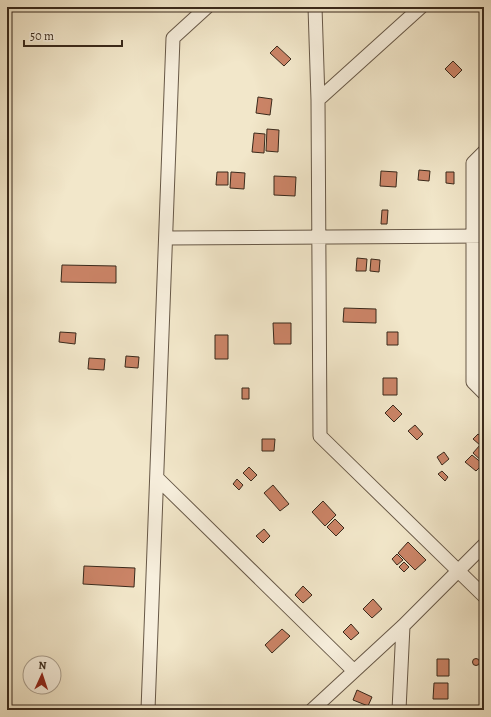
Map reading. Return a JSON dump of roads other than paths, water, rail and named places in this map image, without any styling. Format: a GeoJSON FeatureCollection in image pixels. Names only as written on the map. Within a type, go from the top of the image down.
{"type":"FeatureCollection","features":[{"type":"Feature","properties":{"kind":"street"},"geometry":{"type":"LineString","coordinates":[[148,710],[173,38],[207,7]]}},
{"type":"Feature","properties":{"kind":"street"},"geometry":{"type":"LineString","coordinates":[[316,7],[320,436],[484,596]]}},
{"type":"Feature","properties":{"kind":"street"},"geometry":{"type":"LineString","coordinates":[[318,100],[421,7]]}},
{"type":"Feature","properties":{"kind":"street"},"geometry":{"type":"LineString","coordinates":[[484,152],[473,163],[478,236],[473,382],[484,393]]}},
{"type":"Feature","properties":{"kind":"street"},"geometry":{"type":"LineString","coordinates":[[166,238],[478,236]]}},
{"type":"Feature","properties":{"kind":"street"},"geometry":{"type":"LineString","coordinates":[[157,478],[354,671]]}},
{"type":"Feature","properties":{"kind":"street"},"geometry":{"type":"LineString","coordinates":[[312,710],[403,626],[484,545]]}},
{"type":"Feature","properties":{"kind":"street"},"geometry":{"type":"LineString","coordinates":[[398,710],[403,626]]}}]}
